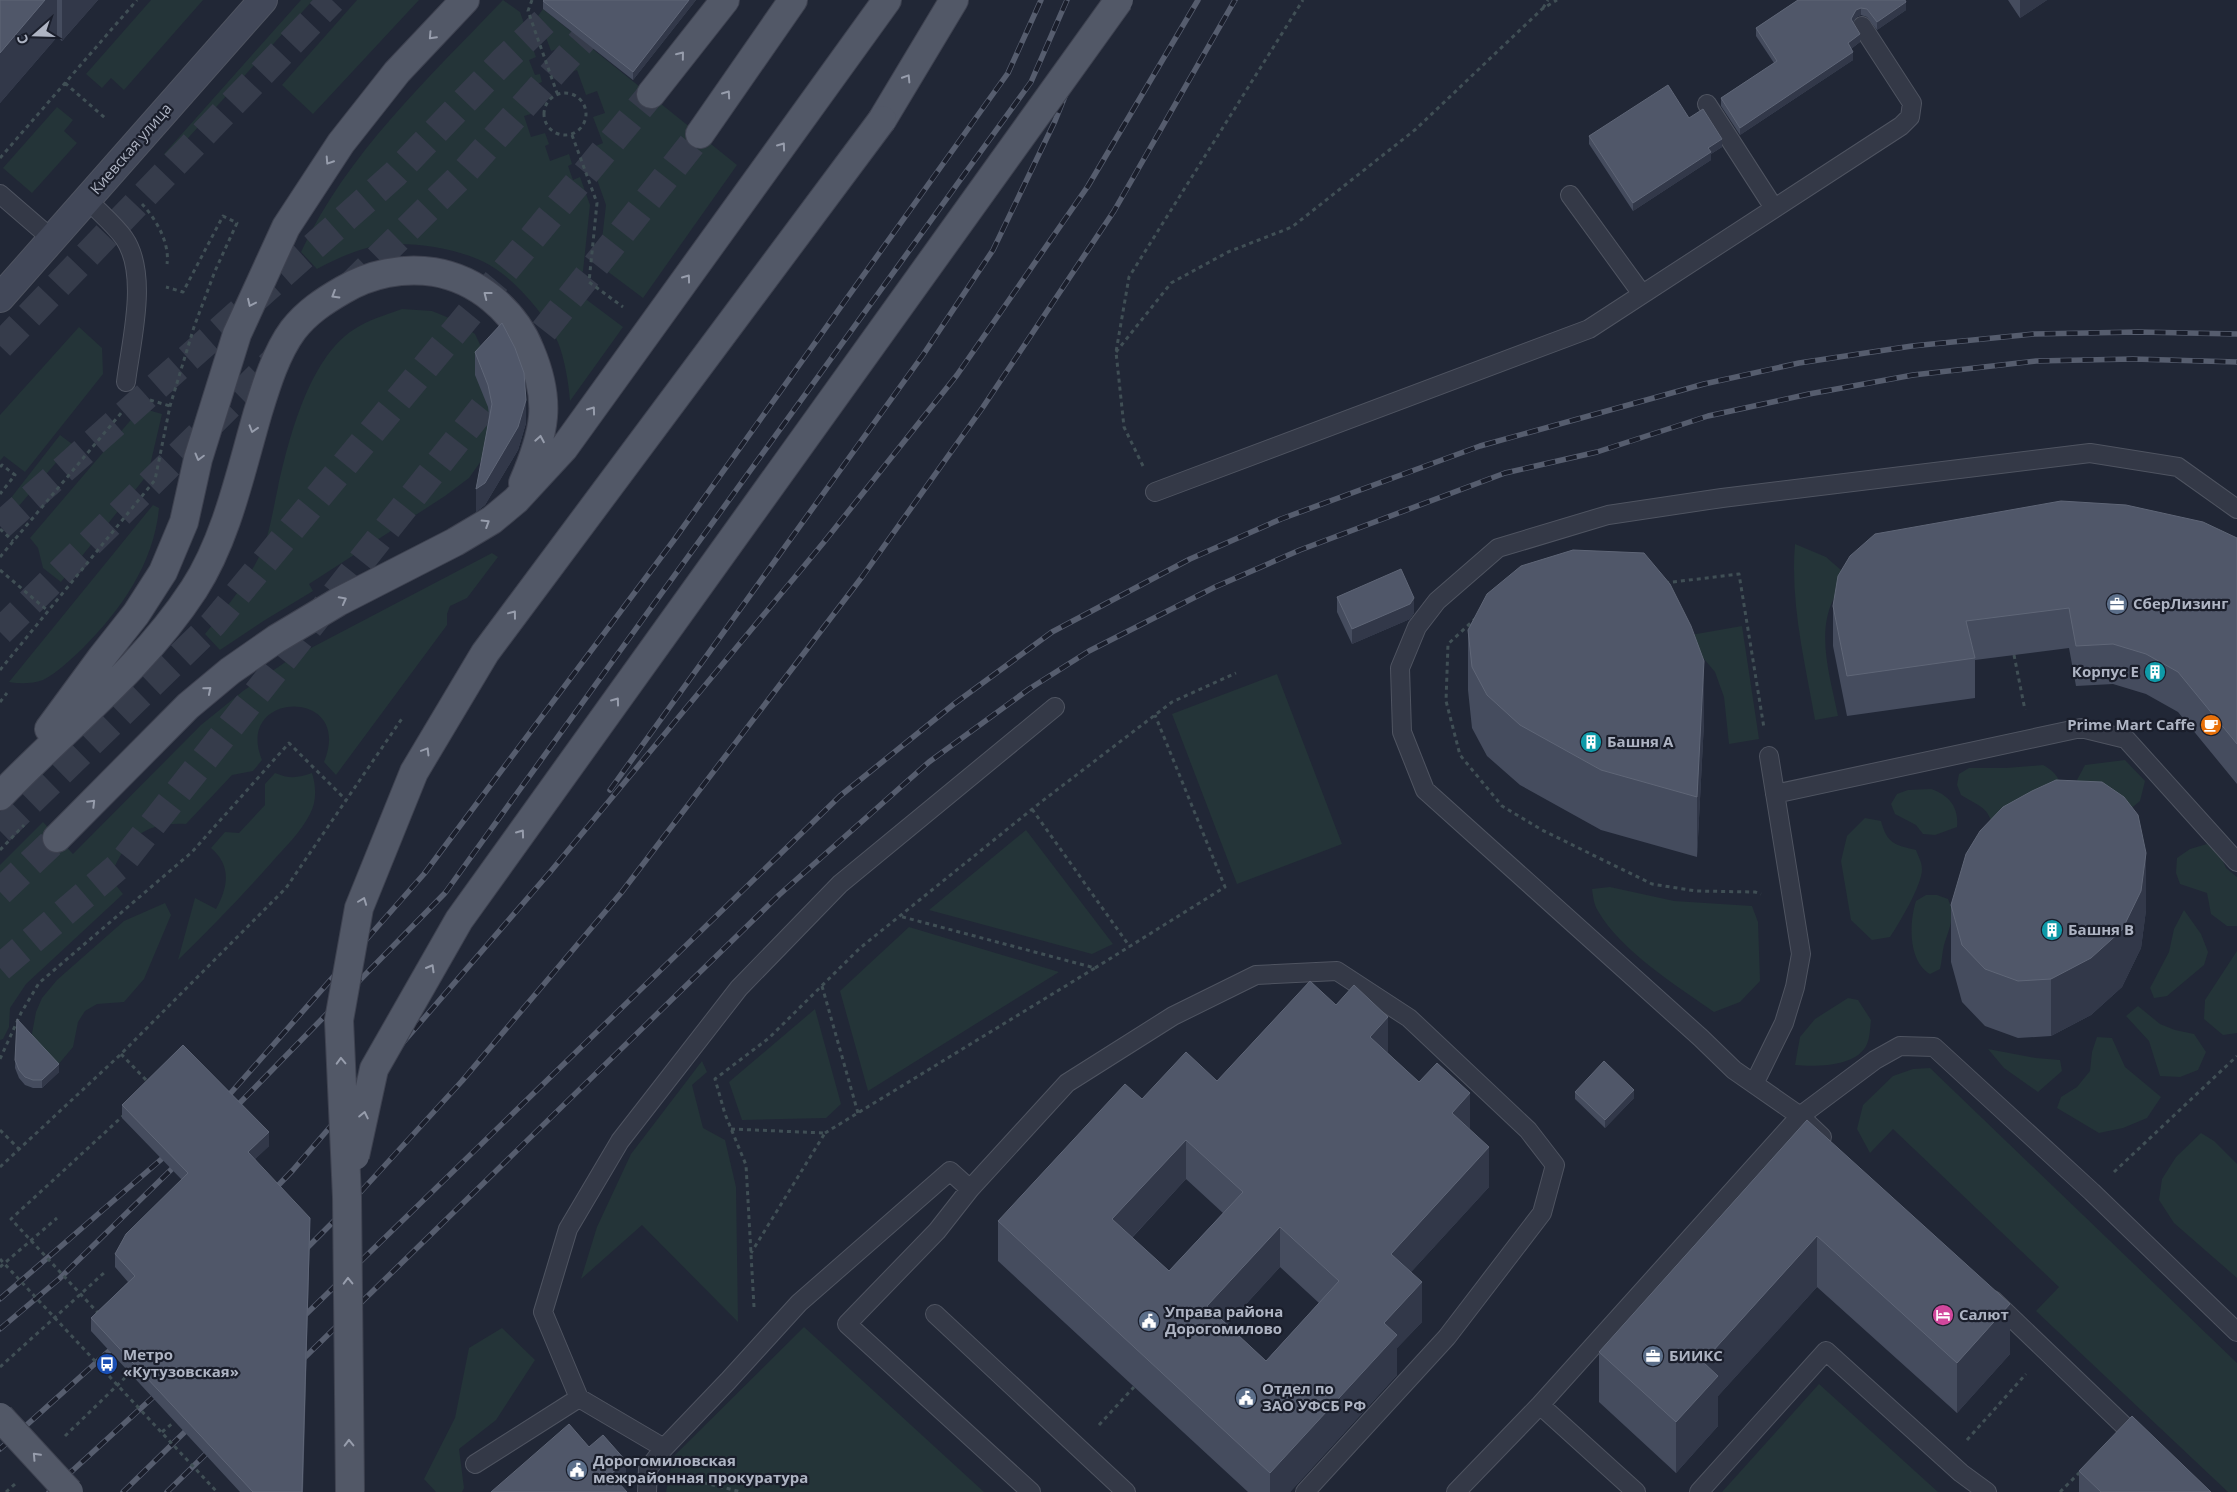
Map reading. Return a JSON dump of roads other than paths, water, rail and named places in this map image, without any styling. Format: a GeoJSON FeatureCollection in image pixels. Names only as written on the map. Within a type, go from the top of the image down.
{"type":"FeatureCollection","features":[{"type":"Feature","properties":{"kind":"main road"},"geometry":{"type":"LineString","coordinates":[[2,794],[102,657],[136,614],[163,572],[184,522],[198,459],[237,334],[286,227],[352,129],[397,72],[465,0]]}},
{"type":"Feature","properties":{"kind":"main road"},"geometry":{"type":"LineString","coordinates":[[651,94],[726,0]]}},
{"type":"Feature","properties":{"kind":"main road"},"geometry":{"type":"LineString","coordinates":[[700,134],[793,0]]}},
{"type":"Feature","properties":{"kind":"main road"},"geometry":{"type":"LineString","coordinates":[[350,1492],[347,1197],[339,1020],[360,908],[414,772],[484,653],[882,120],[954,0]]}},
{"type":"Feature","properties":{"kind":"main road"},"geometry":{"type":"LineString","coordinates":[[347,1197],[374,1069],[459,920],[1119,0]]}},
{"type":"Feature","properties":{"kind":"main road"},"geometry":{"type":"LineString","coordinates":[[57,838],[188,706],[230,671],[276,639],[338,602],[455,542],[492,520],[516,500],[564,448],[884,4]]}},
{"type":"Feature","properties":{"kind":"main road"},"geometry":{"type":"LineString","coordinates":[[2,794],[121,677],[165,630],[180,609],[195,587],[223,530],[270,374],[292,331],[316,306],[355,283],[388,273],[417,270],[448,275],[485,292],[510,316],[529,346],[541,378],[545,408],[538,448],[516,500]]}},
{"type":"Feature","properties":{"kind":"main road"},"geometry":{"type":"LineString","coordinates":[[0,1417],[70,1492]]}},
{"type":"Feature","properties":{"kind":"street","name":"Киевская улица"},"geometry":{"type":"LineString","coordinates":[[0,298],[263,0]]}},
{"type":"Feature","properties":{"kind":"lane"},"geometry":{"type":"LineString","coordinates":[[1155,492],[1589,329],[1901,126],[1910,117],[1912,104],[1862,26]]}},
{"type":"Feature","properties":{"kind":"lane"},"geometry":{"type":"LineString","coordinates":[[1707,104],[1774,208]]}},
{"type":"Feature","properties":{"kind":"lane"},"geometry":{"type":"LineString","coordinates":[[0,194],[52,239]]}},
{"type":"Feature","properties":{"kind":"lane"},"geometry":{"type":"LineString","coordinates":[[1570,194],[1642,294]]}},
{"type":"Feature","properties":{"kind":"lane"},"geometry":{"type":"LineString","coordinates":[[87,199],[124,239],[135,260],[138,285],[126,382]]}},
{"type":"Feature","properties":{"kind":"lane"},"geometry":{"type":"LineString","coordinates":[[1832,1147],[1800,1116],[1734,1070],[1701,1038],[1425,790],[1402,732],[1400,668],[1418,627],[1436,601],[1498,548],[1608,515],[1732,497],[2090,453],[2178,467],[2237,509]]}},
{"type":"Feature","properties":{"kind":"lane"},"geometry":{"type":"LineString","coordinates":[[664,1448],[578,1398],[543,1312],[568,1228],[620,1141],[740,988],[840,884],[1055,707]]}},
{"type":"Feature","properties":{"kind":"lane"},"geometry":{"type":"LineString","coordinates":[[1776,794],[2081,728],[2126,739],[2237,862]]}},
{"type":"Feature","properties":{"kind":"lane"},"geometry":{"type":"LineString","coordinates":[[1754,1084],[1784,1023],[1795,987],[1801,954],[1769,756]]}},
{"type":"Feature","properties":{"kind":"lane"},"geometry":{"type":"LineString","coordinates":[[1031,1492],[847,1324],[937,1231],[970,1189],[1067,1083],[1173,1016],[1256,975],[1337,971],[1409,1018],[1528,1130],[1554,1165],[1542,1213],[1447,1337],[1305,1492]]}},
{"type":"Feature","properties":{"kind":"lane"},"geometry":{"type":"LineString","coordinates":[[1456,1492],[1540,1405],[1800,1116],[1875,1060],[1900,1046],[1934,1047],[2092,1192],[2237,1332]]}},
{"type":"Feature","properties":{"kind":"lane"},"geometry":{"type":"LineString","coordinates":[[647,1492],[648,1469],[664,1448],[728,1382],[799,1303],[950,1171],[970,1189]]}},
{"type":"Feature","properties":{"kind":"lane"},"geometry":{"type":"LineString","coordinates":[[1982,1289],[2153,1453]]}},
{"type":"Feature","properties":{"kind":"lane"},"geometry":{"type":"LineString","coordinates":[[935,1314],[1126,1492]]}},
{"type":"Feature","properties":{"kind":"lane"},"geometry":{"type":"LineString","coordinates":[[1699,1492],[1826,1351],[1948,1461],[1986,1492]]}},
{"type":"Feature","properties":{"kind":"lane"},"geometry":{"type":"LineString","coordinates":[[475,1464],[578,1398]]}},
{"type":"Feature","properties":{"kind":"lane"},"geometry":{"type":"LineString","coordinates":[[1540,1405],[1636,1492]]}},
{"type":"Feature","properties":{"kind":"tunnel"},"geometry":{"type":"LineString","coordinates":[[0,346],[332,0]]}},
{"type":"Feature","properties":{"kind":"tunnel"},"geometry":{"type":"LineString","coordinates":[[0,526],[395,174],[503,61],[567,0]]}},
{"type":"Feature","properties":{"kind":"tunnel"},"geometry":{"type":"LineString","coordinates":[[348,288],[460,177],[606,14],[616,0]]}},
{"type":"Feature","properties":{"kind":"tunnel"},"geometry":{"type":"LineString","coordinates":[[0,831],[213,624],[651,94]]}},
{"type":"Feature","properties":{"kind":"tunnel"},"geometry":{"type":"LineString","coordinates":[[0,968],[122,863],[700,134]]}},
{"type":"Feature","properties":{"kind":"tunnel"},"geometry":{"type":"LineString","coordinates":[[0,632],[280,355]]}},
{"type":"Feature","properties":{"kind":"tunnel"},"geometry":{"type":"LineString","coordinates":[[0,892],[57,838]]}},
{"type":"Feature","properties":{"kind":"railway"},"geometry":{"type":"LineString","coordinates":[[221,1104],[424,874],[674,540],[1008,73],[1041,0]]}},
{"type":"Feature","properties":{"kind":"railway"},"geometry":{"type":"LineString","coordinates":[[230,1113],[445,893],[1031,82],[1067,0]]}},
{"type":"Feature","properties":{"kind":"railway"},"geometry":{"type":"LineString","coordinates":[[610,790],[923,355],[993,250],[1055,121],[1104,0]]}},
{"type":"Feature","properties":{"kind":"railway"},"geometry":{"type":"LineString","coordinates":[[269,1195],[293,1170],[551,871],[824,542],[957,375],[1088,186],[1198,0]]}},
{"type":"Feature","properties":{"kind":"railway"},"geometry":{"type":"LineString","coordinates":[[300,1255],[334,1221],[462,1081],[621,893],[862,577],[983,407],[1114,211],[1235,0]]}},
{"type":"Feature","properties":{"kind":"railway"},"geometry":{"type":"LineString","coordinates":[[298,1322],[840,796],[954,704],[1052,632],[1190,559],[1281,519],[1480,446],[1704,384],[1799,363],[1912,346],[2034,334],[2138,332],[2237,334]]}},
{"type":"Feature","properties":{"kind":"railway"},"geometry":{"type":"LineString","coordinates":[[297,1365],[779,895],[929,762],[1029,689],[1089,651],[1215,587],[1300,550],[1505,473],[1597,452],[1708,416],[1809,394],[1913,375],[2036,361],[2133,359],[2237,362]]}},
{"type":"Feature","properties":{"kind":"railway"},"geometry":{"type":"LineString","coordinates":[[0,1299],[172,1150]]}},
{"type":"Feature","properties":{"kind":"railway"},"geometry":{"type":"LineString","coordinates":[[0,1329],[59,1279],[181,1160]]}},
{"type":"Feature","properties":{"kind":"railway"},"geometry":{"type":"LineString","coordinates":[[0,1449],[119,1342]]}},
{"type":"Feature","properties":{"kind":"railway"},"geometry":{"type":"LineString","coordinates":[[49,1492],[162,1389]]}},
{"type":"Feature","properties":{"kind":"railway"},"geometry":{"type":"LineString","coordinates":[[123,1492],[194,1423]]}},
{"type":"Feature","properties":{"kind":"railway"},"geometry":{"type":"LineString","coordinates":[[167,1492],[215,1445]]}},
{"type":"Feature","properties":{"kind":"place","name":"СберЛизинг"},"geometry":{"type":"Point","coordinates":[2117,604]}},
{"type":"Feature","properties":{"kind":"place","name":"Корпус E"},"geometry":{"type":"Point","coordinates":[2155,672]}},
{"type":"Feature","properties":{"kind":"place","name":"Prime Mart Caffe"},"geometry":{"type":"Point","coordinates":[2211,725]}},
{"type":"Feature","properties":{"kind":"place","name":"Башня А"},"geometry":{"type":"Point","coordinates":[1591,742]}},
{"type":"Feature","properties":{"kind":"place","name":"Башня B"},"geometry":{"type":"Point","coordinates":[2052,930]}},
{"type":"Feature","properties":{"kind":"place","name":"Салют"},"geometry":{"type":"Point","coordinates":[1943,1315]}},
{"type":"Feature","properties":{"kind":"place","name":"Управа района Дорогомилово"},"geometry":{"type":"Point","coordinates":[1149,1321]}},
{"type":"Feature","properties":{"kind":"place","name":"БИИКС"},"geometry":{"type":"Point","coordinates":[1653,1356]}},
{"type":"Feature","properties":{"kind":"place","name":"Метро «Кутузовская»"},"geometry":{"type":"Point","coordinates":[107,1364]}},
{"type":"Feature","properties":{"kind":"place","name":"Отдел по ЗАО УФСБ РФ"},"geometry":{"type":"Point","coordinates":[1246,1398]}},
{"type":"Feature","properties":{"kind":"place","name":"Дорогомиловская межрайонная прокуратура"},"geometry":{"type":"Point","coordinates":[577,1470]}}]}
